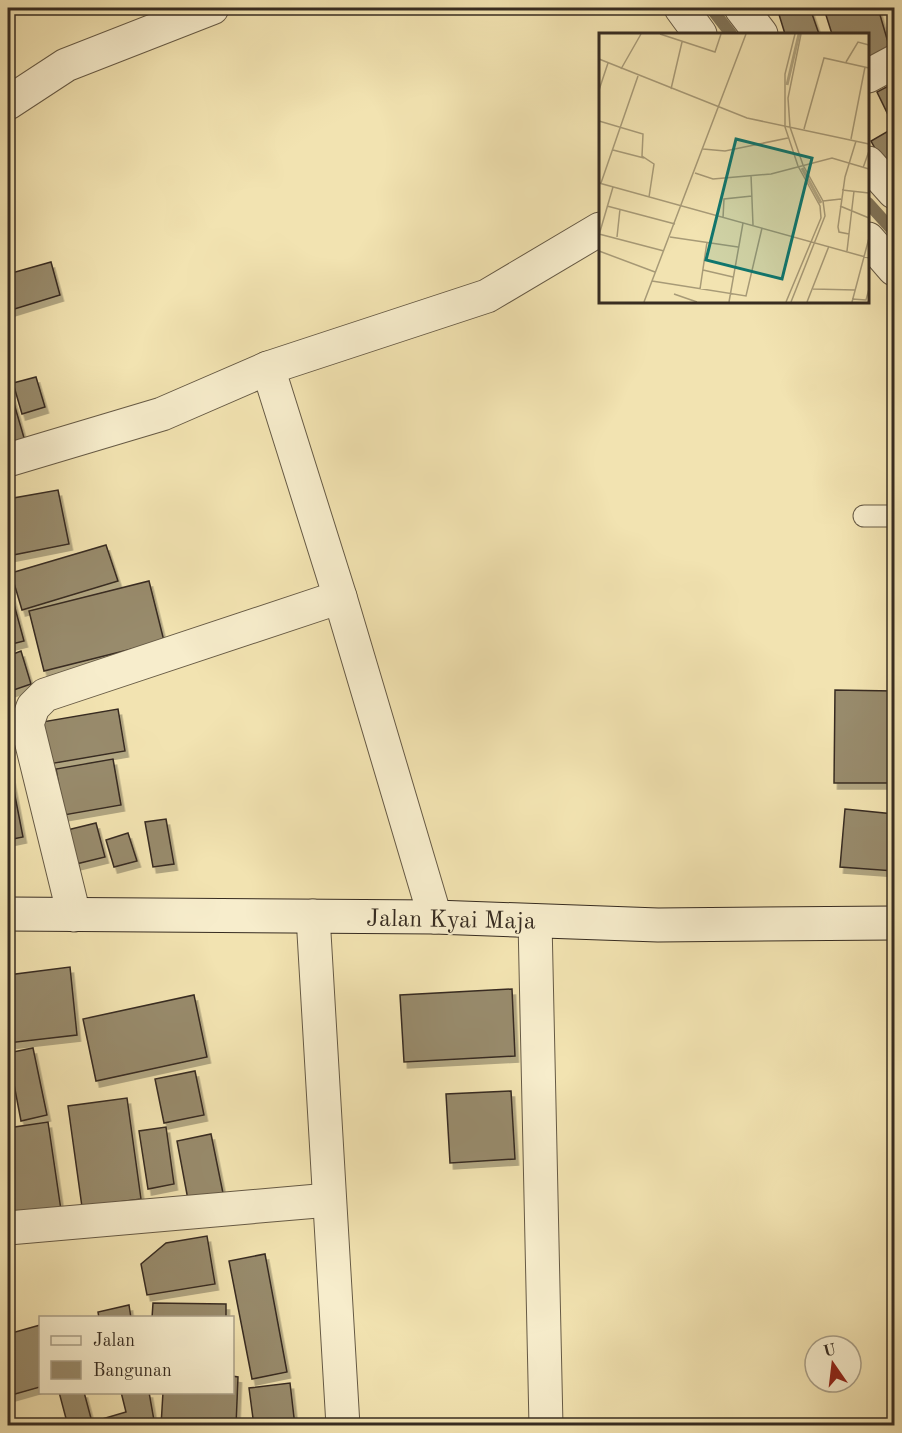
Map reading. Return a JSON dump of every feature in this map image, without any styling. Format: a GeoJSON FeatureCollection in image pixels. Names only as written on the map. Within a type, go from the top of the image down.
{"type":"FeatureCollection","features":[{"type":"Feature","properties":{"kind":"street"},"geometry":{"type":"LineString","coordinates":[[8,103],[66,65],[212,8]]}},
{"type":"Feature","properties":{"kind":"street"},"geometry":{"type":"LineString","coordinates":[[681,8],[699,33]]}},
{"type":"Feature","properties":{"kind":"street"},"geometry":{"type":"LineString","coordinates":[[741,8],[760,33]]}},
{"type":"Feature","properties":{"kind":"street"},"geometry":{"type":"LineString","coordinates":[[869,75],[894,62]]}},
{"type":"Feature","properties":{"kind":"street"},"geometry":{"type":"LineString","coordinates":[[869,165],[894,192]]}},
{"type":"Feature","properties":{"kind":"street"},"geometry":{"type":"LineString","coordinates":[[8,460],[162,414],[268,368],[487,296],[599,229]]}},
{"type":"Feature","properties":{"kind":"street"},"geometry":{"type":"LineString","coordinates":[[869,241],[894,269]]}},
{"type":"Feature","properties":{"kind":"street"},"geometry":{"type":"LineString","coordinates":[[268,368],[340,597],[435,917]]}},
{"type":"Feature","properties":{"kind":"street"},"geometry":{"type":"LineString","coordinates":[[74,915],[27,724],[33,707],[45,695],[340,597]]}},
{"type":"Feature","properties":{"kind":"street","name":"Jalan Kyai Maja"},"geometry":{"type":"LineString","coordinates":[[8,914],[435,917],[658,925],[894,923]]}},
{"type":"Feature","properties":{"kind":"street"},"geometry":{"type":"LineString","coordinates":[[314,916],[343,1425]]}},
{"type":"Feature","properties":{"kind":"street"},"geometry":{"type":"LineString","coordinates":[[535,921],[546,1425]]}},
{"type":"Feature","properties":{"kind":"street"},"geometry":{"type":"LineString","coordinates":[[8,1228],[329,1200]]}},
{"type":"Feature","properties":{"kind":"lane"},"geometry":{"type":"LineString","coordinates":[[864,516],[894,516]]}},
{"type":"Feature","properties":{"kind":"building"},"geometry":{"type":"Polygon","coordinates":[[[777,8],[810,8],[819,33],[785,33],[777,8]]]}},
{"type":"Feature","properties":{"kind":"building"},"geometry":{"type":"Polygon","coordinates":[[[839,8],[878,8],[892,56],[869,63],[869,33],[832,33],[825,12],[839,8]]]}},
{"type":"Feature","properties":{"kind":"building"},"geometry":{"type":"Polygon","coordinates":[[[894,83],[894,127],[877,92],[894,83]]]}},
{"type":"Feature","properties":{"kind":"building"},"geometry":{"type":"Polygon","coordinates":[[[890,130],[894,138],[894,183],[871,141],[890,130]]]}},
{"type":"Feature","properties":{"kind":"building"},"geometry":{"type":"Polygon","coordinates":[[[51,262],[60,295],[8,311],[8,274],[51,262]]]}},
{"type":"Feature","properties":{"kind":"building"},"geometry":{"type":"Polygon","coordinates":[[[36,377],[45,407],[22,414],[13,383],[36,377]]]}},
{"type":"Feature","properties":{"kind":"building"},"geometry":{"type":"Polygon","coordinates":[[[8,383],[27,448],[8,453],[8,383]]]}},
{"type":"Feature","properties":{"kind":"building"},"geometry":{"type":"Polygon","coordinates":[[[58,490],[69,544],[8,556],[8,499],[58,490]]]}},
{"type":"Feature","properties":{"kind":"building"},"geometry":{"type":"Polygon","coordinates":[[[106,545],[118,581],[22,610],[11,573],[106,545]]]}},
{"type":"Feature","properties":{"kind":"building"},"geometry":{"type":"Polygon","coordinates":[[[149,581],[164,641],[44,671],[29,611],[149,581]]]}},
{"type":"Feature","properties":{"kind":"building"},"geometry":{"type":"Polygon","coordinates":[[[8,582],[24,641],[8,645],[8,582]]]}},
{"type":"Feature","properties":{"kind":"building"},"geometry":{"type":"Polygon","coordinates":[[[21,651],[31,684],[8,692],[8,656],[21,651]]]}},
{"type":"Feature","properties":{"kind":"building"},"geometry":{"type":"Polygon","coordinates":[[[835,690],[894,691],[894,783],[834,783],[835,690]]]}},
{"type":"Feature","properties":{"kind":"building"},"geometry":{"type":"Polygon","coordinates":[[[118,709],[125,751],[49,764],[42,722],[118,709]]]}},
{"type":"Feature","properties":{"kind":"building"},"geometry":{"type":"Polygon","coordinates":[[[113,759],[121,805],[64,815],[56,769],[113,759]]]}},
{"type":"Feature","properties":{"kind":"building"},"geometry":{"type":"Polygon","coordinates":[[[8,760],[23,837],[8,840],[8,760]]]}},
{"type":"Feature","properties":{"kind":"building"},"geometry":{"type":"Polygon","coordinates":[[[845,809],[894,814],[894,871],[840,867],[845,809]]]}},
{"type":"Feature","properties":{"kind":"building"},"geometry":{"type":"Polygon","coordinates":[[[166,819],[174,864],[153,867],[145,822],[166,819]]]}},
{"type":"Feature","properties":{"kind":"building"},"geometry":{"type":"Polygon","coordinates":[[[96,823],[105,857],[72,865],[63,831],[96,823]]]}},
{"type":"Feature","properties":{"kind":"building"},"geometry":{"type":"Polygon","coordinates":[[[128,833],[137,861],[114,867],[106,840],[128,833]]]}},
{"type":"Feature","properties":{"kind":"building"},"geometry":{"type":"Polygon","coordinates":[[[70,967],[77,1035],[8,1043],[8,975],[70,967]]]}},
{"type":"Feature","properties":{"kind":"building"},"geometry":{"type":"Polygon","coordinates":[[[512,989],[515,1056],[404,1062],[400,995],[512,989]]]}},
{"type":"Feature","properties":{"kind":"building"},"geometry":{"type":"Polygon","coordinates":[[[194,995],[207,1057],[96,1081],[83,1019],[194,995]]]}},
{"type":"Feature","properties":{"kind":"building"},"geometry":{"type":"Polygon","coordinates":[[[33,1048],[47,1115],[21,1121],[8,1053],[33,1048]]]}},
{"type":"Feature","properties":{"kind":"building"},"geometry":{"type":"Polygon","coordinates":[[[195,1071],[204,1115],[164,1123],[155,1079],[195,1071]]]}},
{"type":"Feature","properties":{"kind":"building"},"geometry":{"type":"Polygon","coordinates":[[[511,1091],[515,1159],[450,1163],[446,1094],[511,1091]]]}},
{"type":"Feature","properties":{"kind":"building"},"geometry":{"type":"Polygon","coordinates":[[[127,1098],[141,1199],[82,1207],[68,1106],[127,1098]]]}},
{"type":"Feature","properties":{"kind":"building"},"geometry":{"type":"Polygon","coordinates":[[[48,1122],[61,1210],[8,1218],[8,1128],[48,1122]]]}},
{"type":"Feature","properties":{"kind":"building"},"geometry":{"type":"Polygon","coordinates":[[[166,1127],[174,1184],[148,1189],[139,1131],[166,1127]]]}},
{"type":"Feature","properties":{"kind":"building"},"geometry":{"type":"Polygon","coordinates":[[[211,1134],[224,1198],[189,1205],[177,1141],[211,1134]]]}},
{"type":"Feature","properties":{"kind":"building"},"geometry":{"type":"Polygon","coordinates":[[[207,1236],[215,1284],[147,1295],[141,1264],[166,1243],[207,1236]]]}},
{"type":"Feature","properties":{"kind":"building"},"geometry":{"type":"Polygon","coordinates":[[[265,1254],[287,1372],[252,1379],[229,1261],[265,1254]]]}},
{"type":"Feature","properties":{"kind":"building"},"geometry":{"type":"Polygon","coordinates":[[[153,1303],[226,1304],[226,1316],[152,1316],[153,1303]]]}},
{"type":"Feature","properties":{"kind":"building"},"geometry":{"type":"Polygon","coordinates":[[[129,1305],[131,1316],[99,1316],[98,1312],[129,1305]]]}},
{"type":"Feature","properties":{"kind":"building"},"geometry":{"type":"Polygon","coordinates":[[[39,1325],[39,1387],[8,1396],[8,1334],[39,1325]]]}},
{"type":"Feature","properties":{"kind":"building"},"geometry":{"type":"Polygon","coordinates":[[[234,1376],[238,1377],[236,1426],[161,1426],[163,1394],[234,1394],[234,1376]]]}},
{"type":"Feature","properties":{"kind":"building"},"geometry":{"type":"Polygon","coordinates":[[[290,1383],[295,1426],[254,1426],[249,1388],[290,1383]]]}},
{"type":"Feature","properties":{"kind":"building"},"geometry":{"type":"Polygon","coordinates":[[[60,1394],[85,1394],[92,1422],[126,1412],[122,1394],[149,1394],[155,1426],[68,1426],[60,1394]]]}},
{"type":"Feature","properties":{"kind":"waterway"},"geometry":{"type":"LineString","coordinates":[[711,8],[730,33]]}},
{"type":"Feature","properties":{"kind":"waterway"},"geometry":{"type":"LineString","coordinates":[[869,204],[894,232]]}}]}
